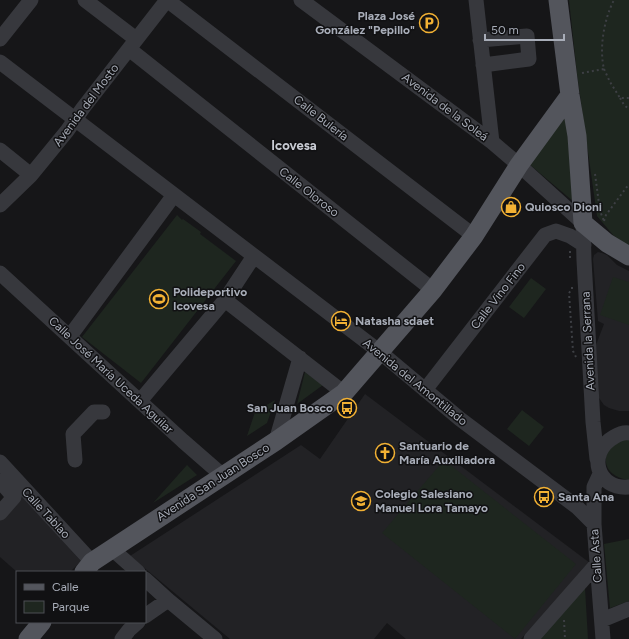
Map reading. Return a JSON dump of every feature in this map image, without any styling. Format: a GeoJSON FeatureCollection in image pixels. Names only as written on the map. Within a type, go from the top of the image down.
{"type":"FeatureCollection","features":[{"type":"Feature","properties":{"kind":"main road","name":"Avenida la Serrana"},"geometry":{"type":"LineString","coordinates":[[558,0],[570,95],[577,136],[587,233]]}},
{"type":"Feature","properties":{"kind":"main road"},"geometry":{"type":"LineString","coordinates":[[520,165],[570,95]]}},
{"type":"Feature","properties":{"kind":"main road","name":"Avenida San Juan Bosco"},"geometry":{"type":"LineString","coordinates":[[88,567],[112,548],[276,441],[344,393],[433,290],[474,236],[520,165]]}},
{"type":"Feature","properties":{"kind":"main road"},"geometry":{"type":"LineString","coordinates":[[587,233],[629,256]]}},
{"type":"Feature","properties":{"kind":"main road"},"geometry":{"type":"LineString","coordinates":[[28,639],[41,623]]}},
{"type":"Feature","properties":{"kind":"street"},"geometry":{"type":"LineString","coordinates":[[0,39],[32,0]]}},
{"type":"Feature","properties":{"kind":"street","name":"Calle Oloroso"},"geometry":{"type":"LineString","coordinates":[[85,0],[132,44],[433,290]]}},
{"type":"Feature","properties":{"kind":"street","name":"Avenida del Mosto"},"geometry":{"type":"LineString","coordinates":[[0,205],[31,174],[67,131],[167,0]]}},
{"type":"Feature","properties":{"kind":"street","name":"Calle Bulería"},"geometry":{"type":"LineString","coordinates":[[167,0],[474,236]]}},
{"type":"Feature","properties":{"kind":"street","name":"Avenida de la Soleá"},"geometry":{"type":"LineString","coordinates":[[301,0],[492,142],[520,165],[587,233]]}},
{"type":"Feature","properties":{"kind":"street"},"geometry":{"type":"LineString","coordinates":[[476,0],[492,142]]}},
{"type":"Feature","properties":{"kind":"street"},"geometry":{"type":"LineString","coordinates":[[480,40],[527,36],[529,59],[483,65]]}},
{"type":"Feature","properties":{"kind":"street","name":"Avenida del Amontillado"},"geometry":{"type":"LineString","coordinates":[[0,62],[380,352],[425,390],[577,507],[594,524]]}},
{"type":"Feature","properties":{"kind":"street"},"geometry":{"type":"LineString","coordinates":[[0,150],[31,174]]}},
{"type":"Feature","properties":{"kind":"street"},"geometry":{"type":"LineString","coordinates":[[70,336],[174,195]]}},
{"type":"Feature","properties":{"kind":"street","name":"Calle Vino Fino"},"geometry":{"type":"LineString","coordinates":[[425,390],[545,235],[556,231],[570,236],[587,233]]}},
{"type":"Feature","properties":{"kind":"street","name":"Avenida la Serrana"},"geometry":{"type":"LineString","coordinates":[[587,233],[593,422],[600,474]]}},
{"type":"Feature","properties":{"kind":"street"},"geometry":{"type":"LineString","coordinates":[[140,401],[225,300],[254,256]]}},
{"type":"Feature","properties":{"kind":"street","name":"Calle José María Uceda Aguilar"},"geometry":{"type":"LineString","coordinates":[[0,273],[222,475]]}},
{"type":"Feature","properties":{"kind":"street"},"geometry":{"type":"LineString","coordinates":[[225,300],[344,393]]}},
{"type":"Feature","properties":{"kind":"street"},"geometry":{"type":"LineString","coordinates":[[276,441],[300,358]]}},
{"type":"Feature","properties":{"kind":"street"},"geometry":{"type":"LineString","coordinates":[[74,460],[73,434],[94,412],[103,412]]}},
{"type":"Feature","properties":{"kind":"street"},"geometry":{"type":"LineString","coordinates":[[598,459],[601,450],[607,442],[617,435],[628,432]]}},
{"type":"Feature","properties":{"kind":"street","name":"Calle Tablao"},"geometry":{"type":"LineString","coordinates":[[0,462],[88,567]]}},
{"type":"Feature","properties":{"kind":"street"},"geometry":{"type":"LineString","coordinates":[[600,474],[615,486],[629,487]]}},
{"type":"Feature","properties":{"kind":"street","name":"Calle Asta"},"geometry":{"type":"LineString","coordinates":[[600,474],[594,487],[594,524],[596,565],[603,639]]}},
{"type":"Feature","properties":{"kind":"street"},"geometry":{"type":"LineString","coordinates":[[0,481],[14,497],[0,513]]}},
{"type":"Feature","properties":{"kind":"street"},"geometry":{"type":"LineString","coordinates":[[112,548],[137,571]]}},
{"type":"Feature","properties":{"kind":"street"},"geometry":{"type":"LineString","coordinates":[[531,639],[596,565]]}},
{"type":"Feature","properties":{"kind":"street"},"geometry":{"type":"LineString","coordinates":[[146,580],[215,639]]}},
{"type":"Feature","properties":{"kind":"street"},"geometry":{"type":"LineString","coordinates":[[146,615],[168,600]]}},
{"type":"Feature","properties":{"kind":"street"},"geometry":{"type":"LineString","coordinates":[[602,620],[629,609]]}},
{"type":"Feature","properties":{"kind":"street"},"geometry":{"type":"LineString","coordinates":[[122,639],[137,623]]}},
{"type":"Feature","properties":{"kind":"path"},"geometry":{"type":"LineString","coordinates":[[614,0],[608,11],[604,29],[602,62],[610,82],[624,105],[629,108]]}},
{"type":"Feature","properties":{"kind":"path"},"geometry":{"type":"LineString","coordinates":[[568,75],[604,69]]}},
{"type":"Feature","properties":{"kind":"path"},"geometry":{"type":"LineString","coordinates":[[620,98],[629,98]]}},
{"type":"Feature","properties":{"kind":"path"},"geometry":{"type":"LineString","coordinates":[[587,233],[604,222],[606,215],[629,184]]}},
{"type":"Feature","properties":{"kind":"shaded area"},"geometry":{"type":"Polygon","coordinates":[[[598,252],[607,255],[617,265],[629,271],[629,411],[619,411],[609,408],[604,405],[599,398],[596,345],[604,324],[598,321],[593,259],[594,255],[598,252]]]}},
{"type":"Feature","properties":{"kind":"shaded area","name":"Colegio Salesiano Manuel Lora Tamayo"},"geometry":{"type":"Polygon","coordinates":[[[365,394],[590,563],[521,639],[406,639],[387,623],[374,639],[230,639],[130,556],[301,445],[320,459],[365,394]]]}},
{"type":"Feature","properties":{"kind":"shaded area"},"geometry":{"type":"Polygon","coordinates":[[[20,494],[81,561],[71,571],[16,571],[0,557],[0,517],[20,494]]]}},
{"type":"Feature","properties":{"kind":"green space"},"geometry":{"type":"Polygon","coordinates":[[[569,0],[629,0],[629,246],[613,235],[597,216],[577,74],[569,0]]]}},
{"type":"Feature","properties":{"kind":"green space"},"geometry":{"type":"Polygon","coordinates":[[[568,114],[574,202],[529,164],[568,114]]]}},
{"type":"Feature","properties":{"kind":"green space","name":"Polideportivo Icovesa"},"geometry":{"type":"Polygon","coordinates":[[[177,215],[201,232],[200,234],[236,261],[141,383],[82,337],[177,215]]]}},
{"type":"Feature","properties":{"kind":"green space"},"geometry":{"type":"Polygon","coordinates":[[[613,277],[629,282],[629,325],[600,315],[613,277]]]}},
{"type":"Feature","properties":{"kind":"green space"},"geometry":{"type":"Polygon","coordinates":[[[531,278],[546,289],[524,318],[509,307],[531,278]]]}},
{"type":"Feature","properties":{"kind":"green space"},"geometry":{"type":"Polygon","coordinates":[[[305,372],[323,385],[297,404],[305,372]]]}},
{"type":"Feature","properties":{"kind":"green space"},"geometry":{"type":"Polygon","coordinates":[[[275,400],[267,423],[247,436],[255,412],[275,400]]]}},
{"type":"Feature","properties":{"kind":"green space"},"geometry":{"type":"Polygon","coordinates":[[[522,410],[544,427],[529,446],[507,429],[522,410]]]}},
{"type":"Feature","properties":{"kind":"green space"},"geometry":{"type":"Polygon","coordinates":[[[629,438],[629,480],[616,476],[609,470],[606,462],[606,456],[611,445],[629,438]]]}},
{"type":"Feature","properties":{"kind":"green space"},"geometry":{"type":"Polygon","coordinates":[[[444,460],[576,564],[515,639],[382,533],[444,460]]]}},
{"type":"Feature","properties":{"kind":"green space"},"geometry":{"type":"Polygon","coordinates":[[[187,465],[197,475],[153,503],[187,465]]]}},
{"type":"Feature","properties":{"kind":"green space"},"geometry":{"type":"Polygon","coordinates":[[[629,539],[629,601],[610,608],[604,544],[629,539]]]}},
{"type":"Feature","properties":{"kind":"green space"},"geometry":{"type":"Polygon","coordinates":[[[585,588],[588,639],[538,639],[585,588]]]}},
{"type":"Feature","properties":{"kind":"place","name":"Plaza José González \"Pepillo\""},"geometry":{"type":"Point","coordinates":[429,23]}},
{"type":"Feature","properties":{"kind":"place","name":"Quiosco Dioni"},"geometry":{"type":"Point","coordinates":[511,207]}},
{"type":"Feature","properties":{"kind":"place","name":"Polideportivo Icovesa"},"geometry":{"type":"Point","coordinates":[159,299]}},
{"type":"Feature","properties":{"kind":"place","name":"Natasha sdaet"},"geometry":{"type":"Point","coordinates":[341,321]}},
{"type":"Feature","properties":{"kind":"place","name":"San Juan Bosco"},"geometry":{"type":"Point","coordinates":[347,408]}},
{"type":"Feature","properties":{"kind":"place","name":"Santuario de María Auxiliadora"},"geometry":{"type":"Point","coordinates":[385,453]}},
{"type":"Feature","properties":{"kind":"place","name":"Santa Ana"},"geometry":{"type":"Point","coordinates":[544,497]}},
{"type":"Feature","properties":{"kind":"place","name":"Colegio Salesiano Manuel Lora Tamayo"},"geometry":{"type":"Point","coordinates":[361,501]}},
{"type":"Feature","properties":{"kind":"district","name":"Icovesa"},"geometry":{"type":"Point","coordinates":[294,145]}}]}
